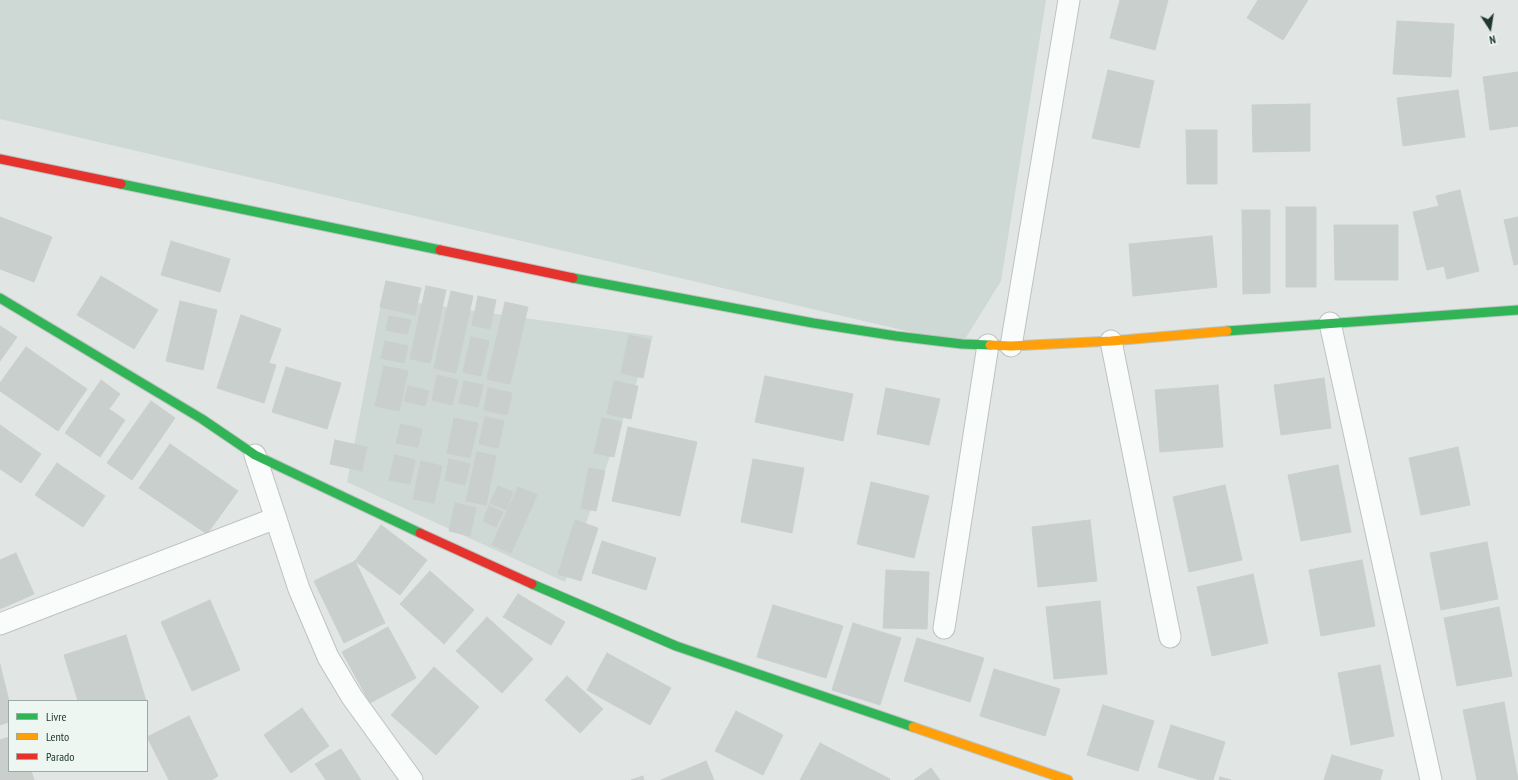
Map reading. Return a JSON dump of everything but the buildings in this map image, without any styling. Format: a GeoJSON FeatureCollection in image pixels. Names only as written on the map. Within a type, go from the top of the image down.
{"type":"FeatureCollection","features":[{"type":"Feature","properties":{"kind":"street"},"geometry":{"type":"LineString","coordinates":[[1011,346],[1069,0]]}},
{"type":"Feature","properties":{"kind":"street"},"geometry":{"type":"LineString","coordinates":[[0,158],[305,221],[547,274],[820,324],[896,336],[1011,346],[1110,341],[1330,323],[1518,310]]}},
{"type":"Feature","properties":{"kind":"street"},"geometry":{"type":"LineString","coordinates":[[0,298],[202,420],[255,455],[485,564],[676,646],[1068,780]]}},
{"type":"Feature","properties":{"kind":"street"},"geometry":{"type":"LineString","coordinates":[[1330,323],[1431,780]]}},
{"type":"Feature","properties":{"kind":"street"},"geometry":{"type":"LineString","coordinates":[[1110,341],[1170,637]]}},
{"type":"Feature","properties":{"kind":"street"},"geometry":{"type":"LineString","coordinates":[[944,628],[988,345]]}},
{"type":"Feature","properties":{"kind":"street"},"geometry":{"type":"LineString","coordinates":[[255,455],[299,589],[328,657],[352,697],[412,780]]}},
{"type":"Feature","properties":{"kind":"street"},"geometry":{"type":"LineString","coordinates":[[0,624],[276,518]]}},
{"type":"Feature","properties":{"kind":"shaded area"},"geometry":{"type":"Polygon","coordinates":[[[0,0],[1046,0],[1001,281],[962,344],[0,119],[0,0]]]}},
{"type":"Feature","properties":{"kind":"shaded area"},"geometry":{"type":"Polygon","coordinates":[[[382,298],[653,336],[565,582],[347,482],[382,298]]]}},
{"type":"Feature","properties":{"kind":"traffic: fast"},"geometry":{"type":"LineString","coordinates":[[121,184],[440,250]]}},
{"type":"Feature","properties":{"kind":"traffic: fast"},"geometry":{"type":"LineString","coordinates":[[573,278],[813,323],[896,336],[962,344],[990,345]]}},
{"type":"Feature","properties":{"kind":"traffic: fast"},"geometry":{"type":"LineString","coordinates":[[0,298],[202,419],[255,455],[420,533]]}},
{"type":"Feature","properties":{"kind":"traffic: fast"},"geometry":{"type":"LineString","coordinates":[[1227,331],[1518,310]]}},
{"type":"Feature","properties":{"kind":"traffic: fast"},"geometry":{"type":"LineString","coordinates":[[532,584],[676,646],[913,727]]}},
{"type":"Feature","properties":{"kind":"traffic: slow"},"geometry":{"type":"LineString","coordinates":[[990,345],[1011,346],[1111,341],[1227,331]]}},
{"type":"Feature","properties":{"kind":"traffic: slow"},"geometry":{"type":"LineString","coordinates":[[913,727],[1068,780]]}},
{"type":"Feature","properties":{"kind":"traffic: jam"},"geometry":{"type":"LineString","coordinates":[[0,159],[121,184]]}},
{"type":"Feature","properties":{"kind":"traffic: jam"},"geometry":{"type":"LineString","coordinates":[[440,250],[573,278]]}},
{"type":"Feature","properties":{"kind":"traffic: jam"},"geometry":{"type":"LineString","coordinates":[[420,533],[532,584]]}}]}
